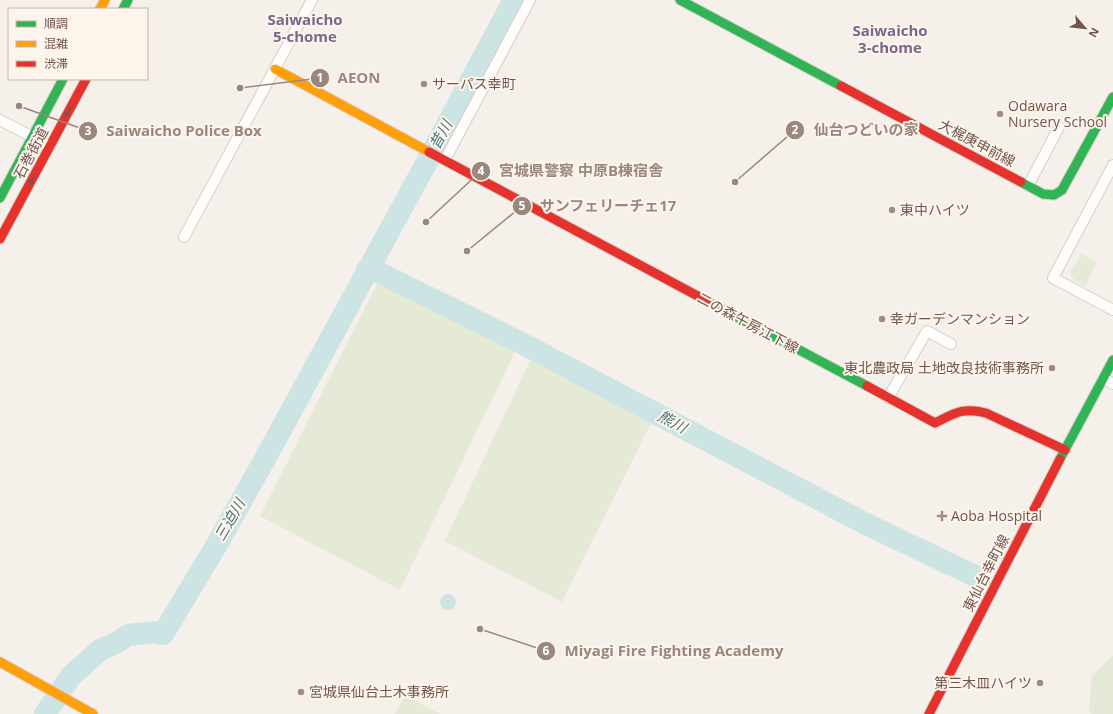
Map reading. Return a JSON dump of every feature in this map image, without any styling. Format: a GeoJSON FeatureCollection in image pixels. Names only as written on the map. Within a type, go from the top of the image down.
{"type":"FeatureCollection","features":[{"type":"Feature","properties":{"kind":"street"},"geometry":{"type":"LineString","coordinates":[[184,237],[312,0]]}},
{"type":"Feature","properties":{"kind":"street"},"geometry":{"type":"LineString","coordinates":[[441,158],[530,0]]}},
{"type":"Feature","properties":{"kind":"street","name":"大梶庚申前線"},"geometry":{"type":"LineString","coordinates":[[680,0],[1049,196],[1062,190],[1113,97]]}},
{"type":"Feature","properties":{"kind":"street","name":"二の森午房江下線"},"geometry":{"type":"LineString","coordinates":[[275,69],[935,423],[961,410],[974,409],[986,413],[1065,450]]}},
{"type":"Feature","properties":{"kind":"street","name":"石巻街道"},"geometry":{"type":"LineString","coordinates":[[0,198],[62,80]]}},
{"type":"Feature","properties":{"kind":"street","name":"石巻街道"},"geometry":{"type":"LineString","coordinates":[[0,239],[85,80]]}},
{"type":"Feature","properties":{"kind":"street"},"geometry":{"type":"LineString","coordinates":[[0,120],[50,146]]}},
{"type":"Feature","properties":{"kind":"street"},"geometry":{"type":"LineString","coordinates":[[1028,186],[1059,127]]}},
{"type":"Feature","properties":{"kind":"street"},"geometry":{"type":"LineString","coordinates":[[1113,165],[1053,278],[1113,310]]}},
{"type":"Feature","properties":{"kind":"street"},"geometry":{"type":"LineString","coordinates":[[888,398],[927,331],[951,344]]}},
{"type":"Feature","properties":{"kind":"street","name":"東仙台幸町線"},"geometry":{"type":"LineString","coordinates":[[929,714],[1113,360]]}},
{"type":"Feature","properties":{"kind":"street"},"geometry":{"type":"LineString","coordinates":[[1104,378],[1113,384]]}},
{"type":"Feature","properties":{"kind":"street"},"geometry":{"type":"LineString","coordinates":[[0,662],[93,714]]}},
{"type":"Feature","properties":{"kind":"green space"},"geometry":{"type":"Polygon","coordinates":[[[1081,254],[1097,262],[1085,287],[1074,280],[1070,273],[1081,254]]]}},
{"type":"Feature","properties":{"kind":"green space"},"geometry":{"type":"Polygon","coordinates":[[[379,280],[515,352],[400,590],[260,516],[379,280]]]}},
{"type":"Feature","properties":{"kind":"green space"},"geometry":{"type":"Polygon","coordinates":[[[534,352],[655,415],[562,602],[445,541],[534,352]]]}},
{"type":"Feature","properties":{"kind":"green space"},"geometry":{"type":"Polygon","coordinates":[[[1113,655],[1113,714],[1092,714],[1089,711],[1092,676],[1113,655]]]}},
{"type":"Feature","properties":{"kind":"green space"},"geometry":{"type":"Polygon","coordinates":[[[405,695],[440,714],[395,714],[405,695]]]}},
{"type":"Feature","properties":{"kind":"water"},"geometry":{"type":"Polygon","coordinates":[[[448,594],[454,596],[456,602],[454,608],[448,610],[442,608],[440,602],[442,596],[448,594]]]}},
{"type":"Feature","properties":{"kind":"waterway","name":"三迫川"},"geometry":{"type":"LineString","coordinates":[[45,714],[71,676],[100,650],[116,643],[128,635],[155,632],[163,634],[216,546],[266,457],[514,0]]}},
{"type":"Feature","properties":{"kind":"waterway","name":"熊川"},"geometry":{"type":"LineString","coordinates":[[367,270],[374,270],[531,348],[864,523],[977,577]]}},
{"type":"Feature","properties":{"kind":"traffic: fast"},"geometry":{"type":"LineString","coordinates":[[124,8],[128,0]]}},
{"type":"Feature","properties":{"kind":"traffic: fast"},"geometry":{"type":"LineString","coordinates":[[680,0],[841,86]]}},
{"type":"Feature","properties":{"kind":"traffic: fast"},"geometry":{"type":"LineString","coordinates":[[0,198],[62,80]]}},
{"type":"Feature","properties":{"kind":"traffic: fast"},"geometry":{"type":"LineString","coordinates":[[1021,182],[1043,194],[1054,195],[1062,190],[1113,97]]}},
{"type":"Feature","properties":{"kind":"traffic: fast"},"geometry":{"type":"LineString","coordinates":[[707,301],[867,386]]}},
{"type":"Feature","properties":{"kind":"traffic: fast"},"geometry":{"type":"LineString","coordinates":[[1060,459],[1113,360]]}},
{"type":"Feature","properties":{"kind":"traffic: slow"},"geometry":{"type":"LineString","coordinates":[[101,8],[105,0]]}},
{"type":"Feature","properties":{"kind":"traffic: slow"},"geometry":{"type":"LineString","coordinates":[[275,69],[429,152]]}},
{"type":"Feature","properties":{"kind":"traffic: slow"},"geometry":{"type":"LineString","coordinates":[[0,662],[93,714]]}},
{"type":"Feature","properties":{"kind":"traffic: jam"},"geometry":{"type":"LineString","coordinates":[[0,239],[85,80]]}},
{"type":"Feature","properties":{"kind":"traffic: jam"},"geometry":{"type":"LineString","coordinates":[[841,86],[1021,182]]}},
{"type":"Feature","properties":{"kind":"traffic: jam"},"geometry":{"type":"LineString","coordinates":[[429,152],[707,301]]}},
{"type":"Feature","properties":{"kind":"traffic: jam"},"geometry":{"type":"LineString","coordinates":[[867,386],[935,423],[959,412],[978,411],[986,413],[1065,450]]}},
{"type":"Feature","properties":{"kind":"traffic: jam"},"geometry":{"type":"LineString","coordinates":[[929,714],[1060,459]]}},
{"type":"Feature","properties":{"kind":"place","name":"サーパス幸町"},"geometry":{"type":"Point","coordinates":[424,84]}},
{"type":"Feature","properties":{"kind":"place","name":"AEON"},"geometry":{"type":"Point","coordinates":[240,88]}},
{"type":"Feature","properties":{"kind":"place","name":"Saiwaicho Police Box"},"geometry":{"type":"Point","coordinates":[19,106]}},
{"type":"Feature","properties":{"kind":"place","name":"Odawara Nursery School"},"geometry":{"type":"Point","coordinates":[1000,114]}},
{"type":"Feature","properties":{"kind":"place","name":"仙台つどいの家"},"geometry":{"type":"Point","coordinates":[735,182]}},
{"type":"Feature","properties":{"kind":"place","name":"東中ハイツ"},"geometry":{"type":"Point","coordinates":[892,210]}},
{"type":"Feature","properties":{"kind":"place","name":"宮城県警察 中原B棟宿舎"},"geometry":{"type":"Point","coordinates":[426,222]}},
{"type":"Feature","properties":{"kind":"place","name":"サンフェリーチェ17"},"geometry":{"type":"Point","coordinates":[467,251]}},
{"type":"Feature","properties":{"kind":"place","name":"幸ガーデンマンション"},"geometry":{"type":"Point","coordinates":[882,319]}},
{"type":"Feature","properties":{"kind":"place","name":"東北農政局 土地改良技術事務所"},"geometry":{"type":"Point","coordinates":[1052,368]}},
{"type":"Feature","properties":{"kind":"place","name":"Aoba Hospital"},"geometry":{"type":"Point","coordinates":[942,516]}},
{"type":"Feature","properties":{"kind":"place","name":"Miyagi Fire Fighting Academy"},"geometry":{"type":"Point","coordinates":[480,629]}},
{"type":"Feature","properties":{"kind":"place","name":"第三木皿ハイツ"},"geometry":{"type":"Point","coordinates":[1040,683]}},
{"type":"Feature","properties":{"kind":"place","name":"宮城県仙台土木事務所"},"geometry":{"type":"Point","coordinates":[301,692]}},
{"type":"Feature","properties":{"kind":"district","name":"Saiwaicho 5-chome"},"geometry":{"type":"Point","coordinates":[305,28]}},
{"type":"Feature","properties":{"kind":"district","name":"Saiwaicho 3-chome"},"geometry":{"type":"Point","coordinates":[890,40]}},
{"type":"Feature","properties":{"kind":"water label","name":"昔川"},"geometry":{"type":"Point","coordinates":[441,135]}}]}
